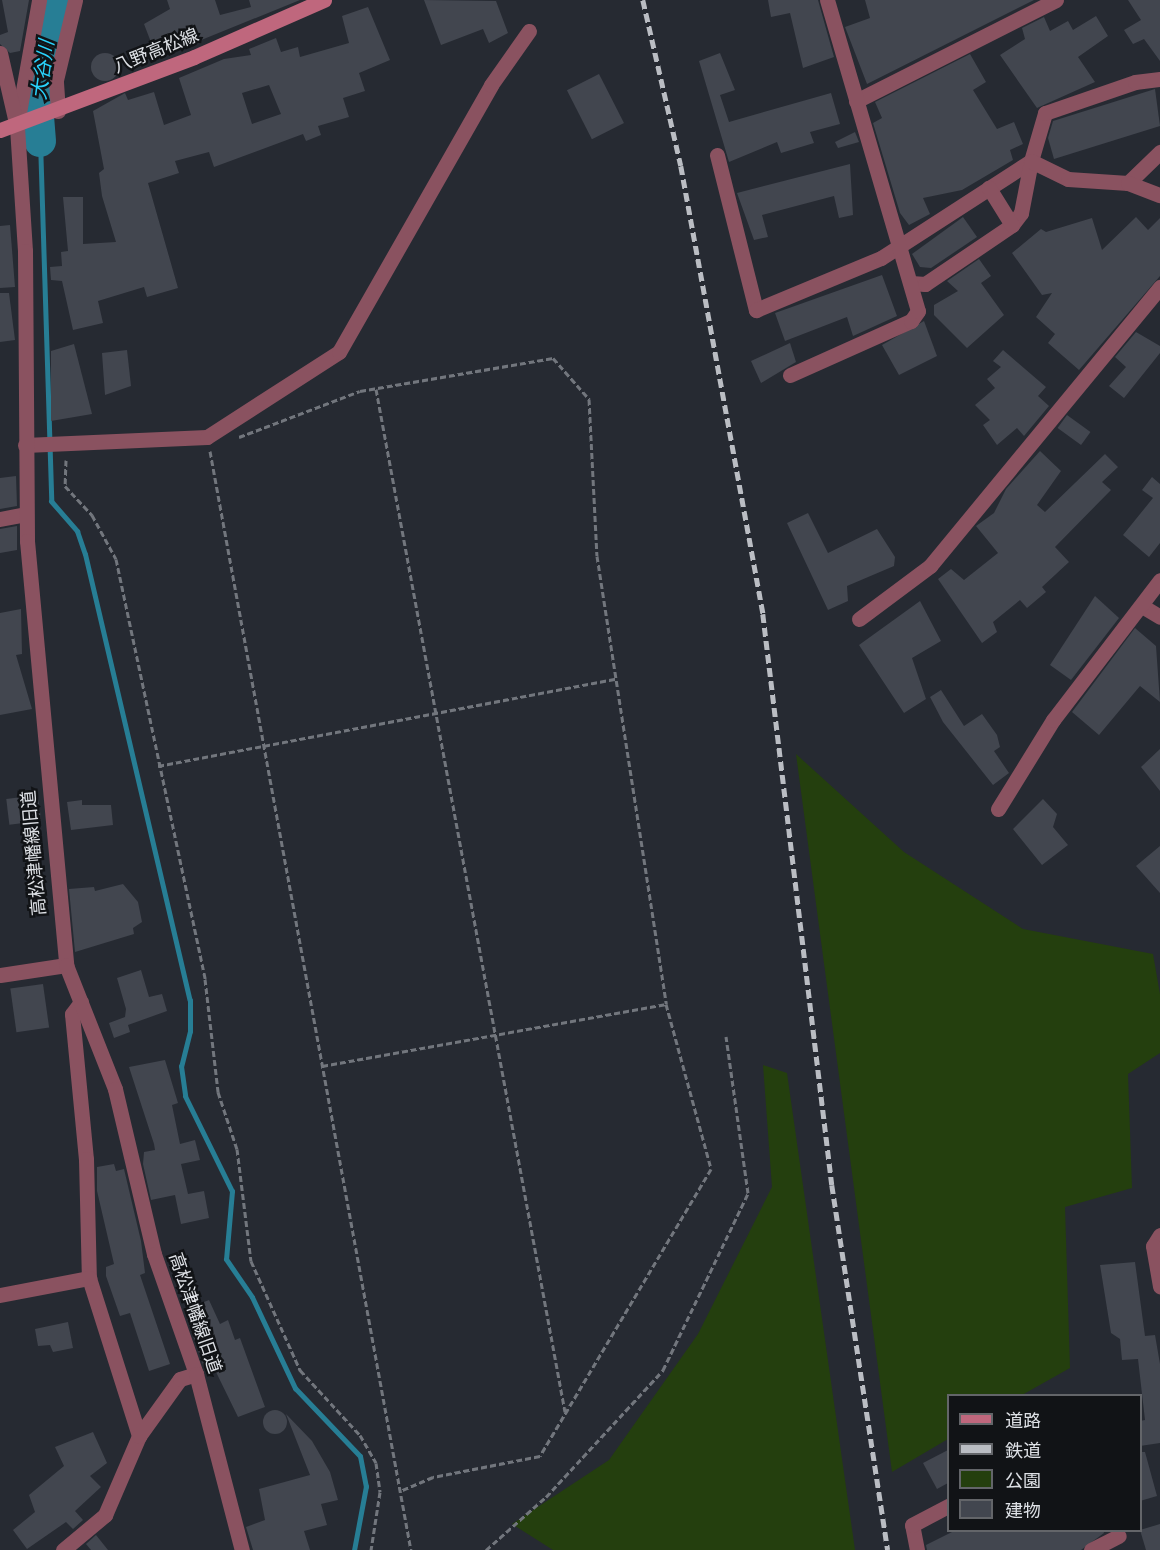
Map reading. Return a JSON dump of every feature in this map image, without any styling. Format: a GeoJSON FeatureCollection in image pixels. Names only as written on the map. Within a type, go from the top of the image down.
{"type":"FeatureCollection","features":[{"type":"Feature","properties":{"kind":"main road","name":"八野高松線"},"geometry":{"type":"LineString","coordinates":[[0,130],[53,113],[324,0]]}},
{"type":"Feature","properties":{"kind":"street"},"geometry":{"type":"LineString","coordinates":[[21,125],[39,0]]}},
{"type":"Feature","properties":{"kind":"street"},"geometry":{"type":"LineString","coordinates":[[53,113],[56,80],[75,0]]}},
{"type":"Feature","properties":{"kind":"street"},"geometry":{"type":"LineString","coordinates":[[790,375],[911,321],[918,311],[827,0]]}},
{"type":"Feature","properties":{"kind":"street"},"geometry":{"type":"LineString","coordinates":[[856,101],[1056,0]]}},
{"type":"Feature","properties":{"kind":"street"},"geometry":{"type":"LineString","coordinates":[[30,445],[207,437],[339,352],[491,85],[529,31]]}},
{"type":"Feature","properties":{"kind":"street"},"geometry":{"type":"LineString","coordinates":[[0,53],[21,125]]}},
{"type":"Feature","properties":{"kind":"street"},"geometry":{"type":"LineString","coordinates":[[911,283],[925,284],[1012,225],[1022,213],[1031,161],[1045,112],[1135,82],[1160,79]]}},
{"type":"Feature","properties":{"kind":"street","name":"高松津幡線旧道"},"geometry":{"type":"LineString","coordinates":[[21,125],[30,445],[26,514],[66,965],[116,1089],[154,1254],[196,1374],[242,1550]]}},
{"type":"Feature","properties":{"kind":"street"},"geometry":{"type":"LineString","coordinates":[[1128,183],[1160,152]]}},
{"type":"Feature","properties":{"kind":"street"},"geometry":{"type":"LineString","coordinates":[[717,155],[756,310],[881,258],[1031,161]]}},
{"type":"Feature","properties":{"kind":"street"},"geometry":{"type":"LineString","coordinates":[[1031,161],[1068,179],[1128,183],[1160,195]]}},
{"type":"Feature","properties":{"kind":"street"},"geometry":{"type":"LineString","coordinates":[[989,188],[1012,225]]}},
{"type":"Feature","properties":{"kind":"street"},"geometry":{"type":"LineString","coordinates":[[859,619],[930,566],[1160,287]]}},
{"type":"Feature","properties":{"kind":"street"},"geometry":{"type":"LineString","coordinates":[[0,519],[26,514]]}},
{"type":"Feature","properties":{"kind":"street"},"geometry":{"type":"LineString","coordinates":[[998,809],[1053,720],[1160,580]]}},
{"type":"Feature","properties":{"kind":"street"},"geometry":{"type":"LineString","coordinates":[[1142,606],[1160,617]]}},
{"type":"Feature","properties":{"kind":"street"},"geometry":{"type":"LineString","coordinates":[[0,975],[66,965]]}},
{"type":"Feature","properties":{"kind":"street"},"geometry":{"type":"LineString","coordinates":[[81,1002],[72,1014],[86,1159],[88,1278],[139,1436]]}},
{"type":"Feature","properties":{"kind":"street"},"geometry":{"type":"LineString","coordinates":[[1160,1235],[1153,1246],[1160,1286]]}},
{"type":"Feature","properties":{"kind":"street"},"geometry":{"type":"LineString","coordinates":[[0,1295],[88,1278]]}},
{"type":"Feature","properties":{"kind":"street"},"geometry":{"type":"LineString","coordinates":[[63,1550],[79,1542],[105,1515],[139,1436],[180,1379],[196,1374]]}},
{"type":"Feature","properties":{"kind":"street"},"geometry":{"type":"LineString","coordinates":[[917,1550],[912,1525],[947,1507]]}},
{"type":"Feature","properties":{"kind":"street"},"geometry":{"type":"LineString","coordinates":[[1091,1550],[1120,1539]]}},
{"type":"Feature","properties":{"kind":"path"},"geometry":{"type":"LineString","coordinates":[[231,441],[376,388],[553,358],[589,399],[597,556],[666,1004],[711,1169],[540,1456],[433,1477],[400,1491]]}},
{"type":"Feature","properties":{"kind":"path"},"geometry":{"type":"LineString","coordinates":[[376,388],[566,1413]]}},
{"type":"Feature","properties":{"kind":"path"},"geometry":{"type":"LineString","coordinates":[[64,444],[65,486],[92,515],[116,559],[157,767],[205,979],[218,1092],[237,1149],[251,1260],[300,1370],[360,1435],[376,1463],[380,1492],[371,1550]]}},
{"type":"Feature","properties":{"kind":"path"},"geometry":{"type":"LineString","coordinates":[[220,445],[209,449],[411,1550]]}},
{"type":"Feature","properties":{"kind":"path"},"geometry":{"type":"LineString","coordinates":[[157,767],[616,679]]}},
{"type":"Feature","properties":{"kind":"path"},"geometry":{"type":"LineString","coordinates":[[322,1066],[666,1004]]}},
{"type":"Feature","properties":{"kind":"path"},"geometry":{"type":"LineString","coordinates":[[486,1550],[546,1497],[663,1370],[748,1194],[726,1037]]}},
{"type":"Feature","properties":{"kind":"green space"},"geometry":{"type":"Polygon","coordinates":[[[796,754],[904,852],[1023,929],[1153,954],[1160,994],[1160,1053],[1128,1074],[1132,1188],[1065,1207],[1070,1368],[1024,1394],[947,1394],[947,1440],[892,1472],[796,754]]]}},
{"type":"Feature","properties":{"kind":"green space"},"geometry":{"type":"Polygon","coordinates":[[[763,1065],[787,1073],[855,1550],[553,1550],[512,1524],[609,1460],[698,1334],[772,1187],[763,1065]]]}},
{"type":"Feature","properties":{"kind":"building"},"geometry":{"type":"Polygon","coordinates":[[[2,0],[29,0],[20,51],[10,53],[0,44],[0,35],[8,32],[2,0]]]}},
{"type":"Feature","properties":{"kind":"building"},"geometry":{"type":"Polygon","coordinates":[[[167,0],[215,0],[220,15],[251,7],[249,0],[300,0],[157,58],[144,24],[170,9],[167,0]]]}},
{"type":"Feature","properties":{"kind":"building"},"geometry":{"type":"Polygon","coordinates":[[[424,0],[496,1],[508,33],[489,43],[483,29],[441,45],[424,0]]]}},
{"type":"Feature","properties":{"kind":"building"},"geometry":{"type":"Polygon","coordinates":[[[768,0],[818,0],[834,57],[803,68],[790,13],[771,17],[768,0]]]}},
{"type":"Feature","properties":{"kind":"building"},"geometry":{"type":"Polygon","coordinates":[[[865,0],[1034,0],[867,84],[845,27],[870,18],[865,0]]]}},
{"type":"Feature","properties":{"kind":"building"},"geometry":{"type":"Polygon","coordinates":[[[1128,0],[1160,0],[1160,61],[1144,39],[1133,44],[1124,30],[1141,20],[1128,0]]]}},
{"type":"Feature","properties":{"kind":"building"},"geometry":{"type":"Polygon","coordinates":[[[368,7],[390,60],[359,73],[365,91],[343,98],[349,117],[318,126],[321,135],[306,141],[303,134],[214,167],[209,152],[175,161],[179,173],[148,183],[178,288],[147,297],[144,287],[98,301],[103,323],[73,330],[62,281],[51,280],[50,267],[62,266],[61,252],[68,251],[63,197],[83,197],[83,244],[116,242],[102,196],[99,173],[104,169],[93,111],[125,93],[128,100],[154,92],[164,125],[191,115],[179,78],[224,59],[251,55],[249,49],[276,38],[281,52],[298,47],[300,57],[349,43],[342,16],[368,7]],[[269,85],[242,93],[252,124],[281,114],[269,85]]]}},
{"type":"Feature","properties":{"kind":"building"},"geometry":{"type":"Polygon","coordinates":[[[1096,16],[1108,36],[1078,57],[1095,82],[1037,108],[1000,55],[1025,39],[1022,28],[1044,17],[1050,31],[1068,21],[1073,30],[1096,16]]]}},
{"type":"Feature","properties":{"kind":"building"},"geometry":{"type":"Polygon","coordinates":[[[105,53],[115,57],[119,67],[115,77],[105,81],[95,77],[91,67],[95,57],[105,53]]]}},
{"type":"Feature","properties":{"kind":"building"},"geometry":{"type":"Polygon","coordinates":[[[720,53],[735,90],[720,95],[729,122],[831,93],[840,124],[810,132],[814,143],[781,153],[777,142],[729,162],[699,61],[720,53]]]}},
{"type":"Feature","properties":{"kind":"building"},"geometry":{"type":"Polygon","coordinates":[[[970,54],[986,82],[973,90],[997,129],[1014,122],[1023,144],[1010,150],[1013,160],[962,190],[923,198],[930,214],[909,225],[900,213],[873,123],[882,118],[875,102],[970,54]]]}},
{"type":"Feature","properties":{"kind":"building"},"geometry":{"type":"Polygon","coordinates":[[[599,74],[624,123],[592,139],[567,90],[599,74]]]}},
{"type":"Feature","properties":{"kind":"building"},"geometry":{"type":"Polygon","coordinates":[[[1155,89],[1160,126],[1054,159],[1048,138],[1053,121],[1155,89]]]}},
{"type":"Feature","properties":{"kind":"building"},"geometry":{"type":"Polygon","coordinates":[[[855,132],[859,142],[838,148],[835,142],[855,132]]]}},
{"type":"Feature","properties":{"kind":"building"},"geometry":{"type":"Polygon","coordinates":[[[850,164],[853,215],[839,218],[834,196],[762,215],[768,237],[754,240],[737,193],[850,164]]]}},
{"type":"Feature","properties":{"kind":"building"},"geometry":{"type":"Polygon","coordinates":[[[963,217],[977,237],[931,268],[920,267],[912,254],[963,217]]]}},
{"type":"Feature","properties":{"kind":"building"},"geometry":{"type":"Polygon","coordinates":[[[1136,217],[1148,230],[1160,218],[1160,276],[1079,370],[1048,343],[1055,334],[1036,317],[1052,293],[1042,295],[1012,253],[1041,229],[1046,232],[1092,218],[1102,250],[1136,217]]]}},
{"type":"Feature","properties":{"kind":"building"},"geometry":{"type":"Polygon","coordinates":[[[10,225],[15,287],[0,288],[0,226],[10,225]]]}},
{"type":"Feature","properties":{"kind":"building"},"geometry":{"type":"Polygon","coordinates":[[[979,259],[991,276],[981,283],[1004,315],[967,348],[934,315],[934,305],[958,291],[947,281],[979,259]]]}},
{"type":"Feature","properties":{"kind":"building"},"geometry":{"type":"Polygon","coordinates":[[[882,275],[897,316],[853,336],[847,317],[785,341],[775,313],[882,275]]]}},
{"type":"Feature","properties":{"kind":"building"},"geometry":{"type":"Polygon","coordinates":[[[0,293],[9,293],[15,340],[0,342],[0,293]]]}},
{"type":"Feature","properties":{"kind":"building"},"geometry":{"type":"Polygon","coordinates":[[[924,321],[937,356],[899,375],[882,345],[924,321]]]}},
{"type":"Feature","properties":{"kind":"building"},"geometry":{"type":"Polygon","coordinates":[[[1136,332],[1160,346],[1160,353],[1124,398],[1109,386],[1126,367],[1115,357],[1136,332]]]}},
{"type":"Feature","properties":{"kind":"building"},"geometry":{"type":"Polygon","coordinates":[[[790,343],[796,362],[761,383],[751,361],[790,343]]]}},
{"type":"Feature","properties":{"kind":"building"},"geometry":{"type":"Polygon","coordinates":[[[74,344],[92,414],[51,421],[51,351],[74,344]]]}},
{"type":"Feature","properties":{"kind":"building"},"geometry":{"type":"Polygon","coordinates":[[[127,350],[131,386],[105,395],[102,353],[127,350]]]}},
{"type":"Feature","properties":{"kind":"building"},"geometry":{"type":"Polygon","coordinates":[[[1003,350],[1046,387],[1038,396],[1049,406],[1024,436],[1017,428],[997,445],[983,425],[990,420],[975,405],[995,388],[987,379],[1001,367],[993,361],[1003,350]]]}},
{"type":"Feature","properties":{"kind":"building"},"geometry":{"type":"Polygon","coordinates":[[[1067,415],[1090,432],[1081,445],[1058,428],[1067,415]]]}},
{"type":"Feature","properties":{"kind":"building"},"geometry":{"type":"Polygon","coordinates":[[[1040,451],[1061,471],[1037,505],[1045,512],[1105,454],[1118,467],[1102,482],[1111,490],[1055,547],[1069,562],[1042,587],[1046,592],[1027,608],[1020,600],[993,622],[997,632],[982,643],[938,579],[951,569],[964,580],[998,553],[976,526],[994,513],[1006,489],[1040,451]]]}},
{"type":"Feature","properties":{"kind":"building"},"geometry":{"type":"Polygon","coordinates":[[[16,476],[17,506],[0,509],[0,478],[16,476]]]}},
{"type":"Feature","properties":{"kind":"building"},"geometry":{"type":"Polygon","coordinates":[[[1152,477],[1160,484],[1160,543],[1149,557],[1123,535],[1153,498],[1142,490],[1152,477]]]}},
{"type":"Feature","properties":{"kind":"building"},"geometry":{"type":"Polygon","coordinates":[[[808,513],[828,553],[877,529],[895,557],[894,566],[847,586],[848,601],[828,610],[787,523],[808,513]]]}},
{"type":"Feature","properties":{"kind":"building"},"geometry":{"type":"Polygon","coordinates":[[[17,526],[17,550],[0,553],[0,529],[17,526]]]}},
{"type":"Feature","properties":{"kind":"building"},"geometry":{"type":"Polygon","coordinates":[[[1095,596],[1119,618],[1071,680],[1050,665],[1095,596]]]}},
{"type":"Feature","properties":{"kind":"building"},"geometry":{"type":"Polygon","coordinates":[[[920,601],[941,641],[912,658],[926,699],[904,713],[859,645],[920,601]]]}},
{"type":"Feature","properties":{"kind":"building"},"geometry":{"type":"Polygon","coordinates":[[[21,609],[22,654],[16,655],[32,709],[0,715],[0,613],[21,609]]]}},
{"type":"Feature","properties":{"kind":"building"},"geometry":{"type":"Polygon","coordinates":[[[1135,628],[1156,646],[1160,702],[1140,686],[1099,735],[1072,712],[1135,628]]]}},
{"type":"Feature","properties":{"kind":"building"},"geometry":{"type":"Polygon","coordinates":[[[941,690],[964,726],[982,714],[997,735],[1000,747],[994,751],[1009,773],[993,785],[943,722],[930,697],[941,690]]]}},
{"type":"Feature","properties":{"kind":"building"},"geometry":{"type":"Polygon","coordinates":[[[1160,749],[1160,791],[1141,767],[1160,749]]]}},
{"type":"Feature","properties":{"kind":"building"},"geometry":{"type":"Polygon","coordinates":[[[38,795],[41,821],[9,825],[6,799],[38,795]]]}},
{"type":"Feature","properties":{"kind":"building"},"geometry":{"type":"Polygon","coordinates":[[[1043,799],[1057,814],[1053,827],[1068,845],[1042,865],[1013,829],[1043,799]]]}},
{"type":"Feature","properties":{"kind":"building"},"geometry":{"type":"Polygon","coordinates":[[[82,800],[82,805],[111,805],[113,825],[71,830],[67,802],[82,800]]]}},
{"type":"Feature","properties":{"kind":"building"},"geometry":{"type":"Polygon","coordinates":[[[1160,846],[1160,893],[1136,866],[1160,846]]]}},
{"type":"Feature","properties":{"kind":"building"},"geometry":{"type":"Polygon","coordinates":[[[123,884],[138,902],[142,922],[133,928],[134,934],[75,952],[69,889],[94,887],[95,891],[123,884]]]}},
{"type":"Feature","properties":{"kind":"building"},"geometry":{"type":"Polygon","coordinates":[[[141,970],[149,997],[162,994],[167,1011],[128,1025],[130,1032],[114,1038],[109,1023],[125,1017],[126,1009],[117,978],[141,970]]]}},
{"type":"Feature","properties":{"kind":"building"},"geometry":{"type":"Polygon","coordinates":[[[43,984],[49,1028],[16,1032],[10,989],[43,984]]]}},
{"type":"Feature","properties":{"kind":"building"},"geometry":{"type":"Polygon","coordinates":[[[165,1060],[178,1103],[172,1105],[180,1144],[195,1140],[200,1160],[181,1164],[188,1194],[204,1191],[209,1218],[181,1224],[175,1195],[151,1200],[143,1164],[144,1152],[155,1150],[129,1067],[165,1060]]]}},
{"type":"Feature","properties":{"kind":"building"},"geometry":{"type":"Polygon","coordinates":[[[114,1164],[116,1171],[124,1169],[141,1241],[145,1273],[140,1275],[170,1364],[149,1371],[130,1313],[120,1316],[106,1276],[106,1267],[114,1264],[97,1191],[97,1167],[114,1164]]]}},
{"type":"Feature","properties":{"kind":"building"},"geometry":{"type":"Polygon","coordinates":[[[1135,1262],[1145,1336],[1155,1335],[1160,1364],[1160,1443],[1142,1446],[1142,1421],[1145,1420],[1138,1359],[1122,1360],[1120,1339],[1111,1333],[1100,1265],[1135,1262]]]}},
{"type":"Feature","properties":{"kind":"building"},"geometry":{"type":"Polygon","coordinates":[[[209,1300],[220,1324],[228,1320],[235,1340],[240,1338],[265,1407],[238,1417],[216,1372],[207,1376],[184,1310],[209,1300]]]}},
{"type":"Feature","properties":{"kind":"building"},"geometry":{"type":"Polygon","coordinates":[[[68,1322],[73,1348],[53,1352],[50,1345],[38,1346],[35,1329],[68,1322]]]}},
{"type":"Feature","properties":{"kind":"building"},"geometry":{"type":"Polygon","coordinates":[[[275,1410],[284,1413],[287,1422],[284,1431],[275,1434],[266,1431],[263,1422],[266,1413],[275,1410]]]}},
{"type":"Feature","properties":{"kind":"building"},"geometry":{"type":"Polygon","coordinates":[[[286,1414],[312,1441],[330,1472],[338,1500],[321,1504],[327,1525],[304,1531],[310,1550],[253,1550],[246,1527],[265,1520],[259,1489],[310,1475],[286,1414]]]}},
{"type":"Feature","properties":{"kind":"building"},"geometry":{"type":"Polygon","coordinates":[[[93,1432],[107,1463],[90,1476],[101,1487],[75,1511],[83,1520],[73,1529],[66,1522],[27,1549],[13,1530],[35,1512],[29,1495],[64,1466],[55,1447],[93,1432]]]}},
{"type":"Feature","properties":{"kind":"building"},"geometry":{"type":"Polygon","coordinates":[[[947,1451],[947,1484],[937,1489],[923,1463],[947,1451]]]}},
{"type":"Feature","properties":{"kind":"building"},"geometry":{"type":"Polygon","coordinates":[[[1142,1452],[1145,1452],[1157,1496],[1142,1500],[1142,1452]]]}},
{"type":"Feature","properties":{"kind":"building"},"geometry":{"type":"Polygon","coordinates":[[[1160,1524],[1160,1550],[1146,1550],[1141,1532],[1142,1529],[1160,1524]]]}},
{"type":"Feature","properties":{"kind":"building"},"geometry":{"type":"Polygon","coordinates":[[[952,1532],[1104,1533],[1081,1550],[927,1550],[926,1545],[952,1532]]]}},
{"type":"Feature","properties":{"kind":"building"},"geometry":{"type":"Polygon","coordinates":[[[96,1535],[108,1550],[91,1550],[86,1544],[96,1535]]]}},
{"type":"Feature","properties":{"kind":"waterway","name":"大谷川"},"geometry":{"type":"LineString","coordinates":[[40,141],[36,91],[56,0]]}},
{"type":"Feature","properties":{"kind":"waterway"},"geometry":{"type":"LineString","coordinates":[[40,141],[51,501],[77,531],[85,554],[190,1000],[190,1031],[181,1066],[185,1096],[232,1191],[226,1259],[252,1297],[295,1388],[360,1456],[366,1486],[354,1550]]}},
{"type":"Feature","properties":{"kind":"railway"},"geometry":{"type":"LineString","coordinates":[[643,0],[681,166],[763,614],[832,1185],[888,1550]]}}]}
